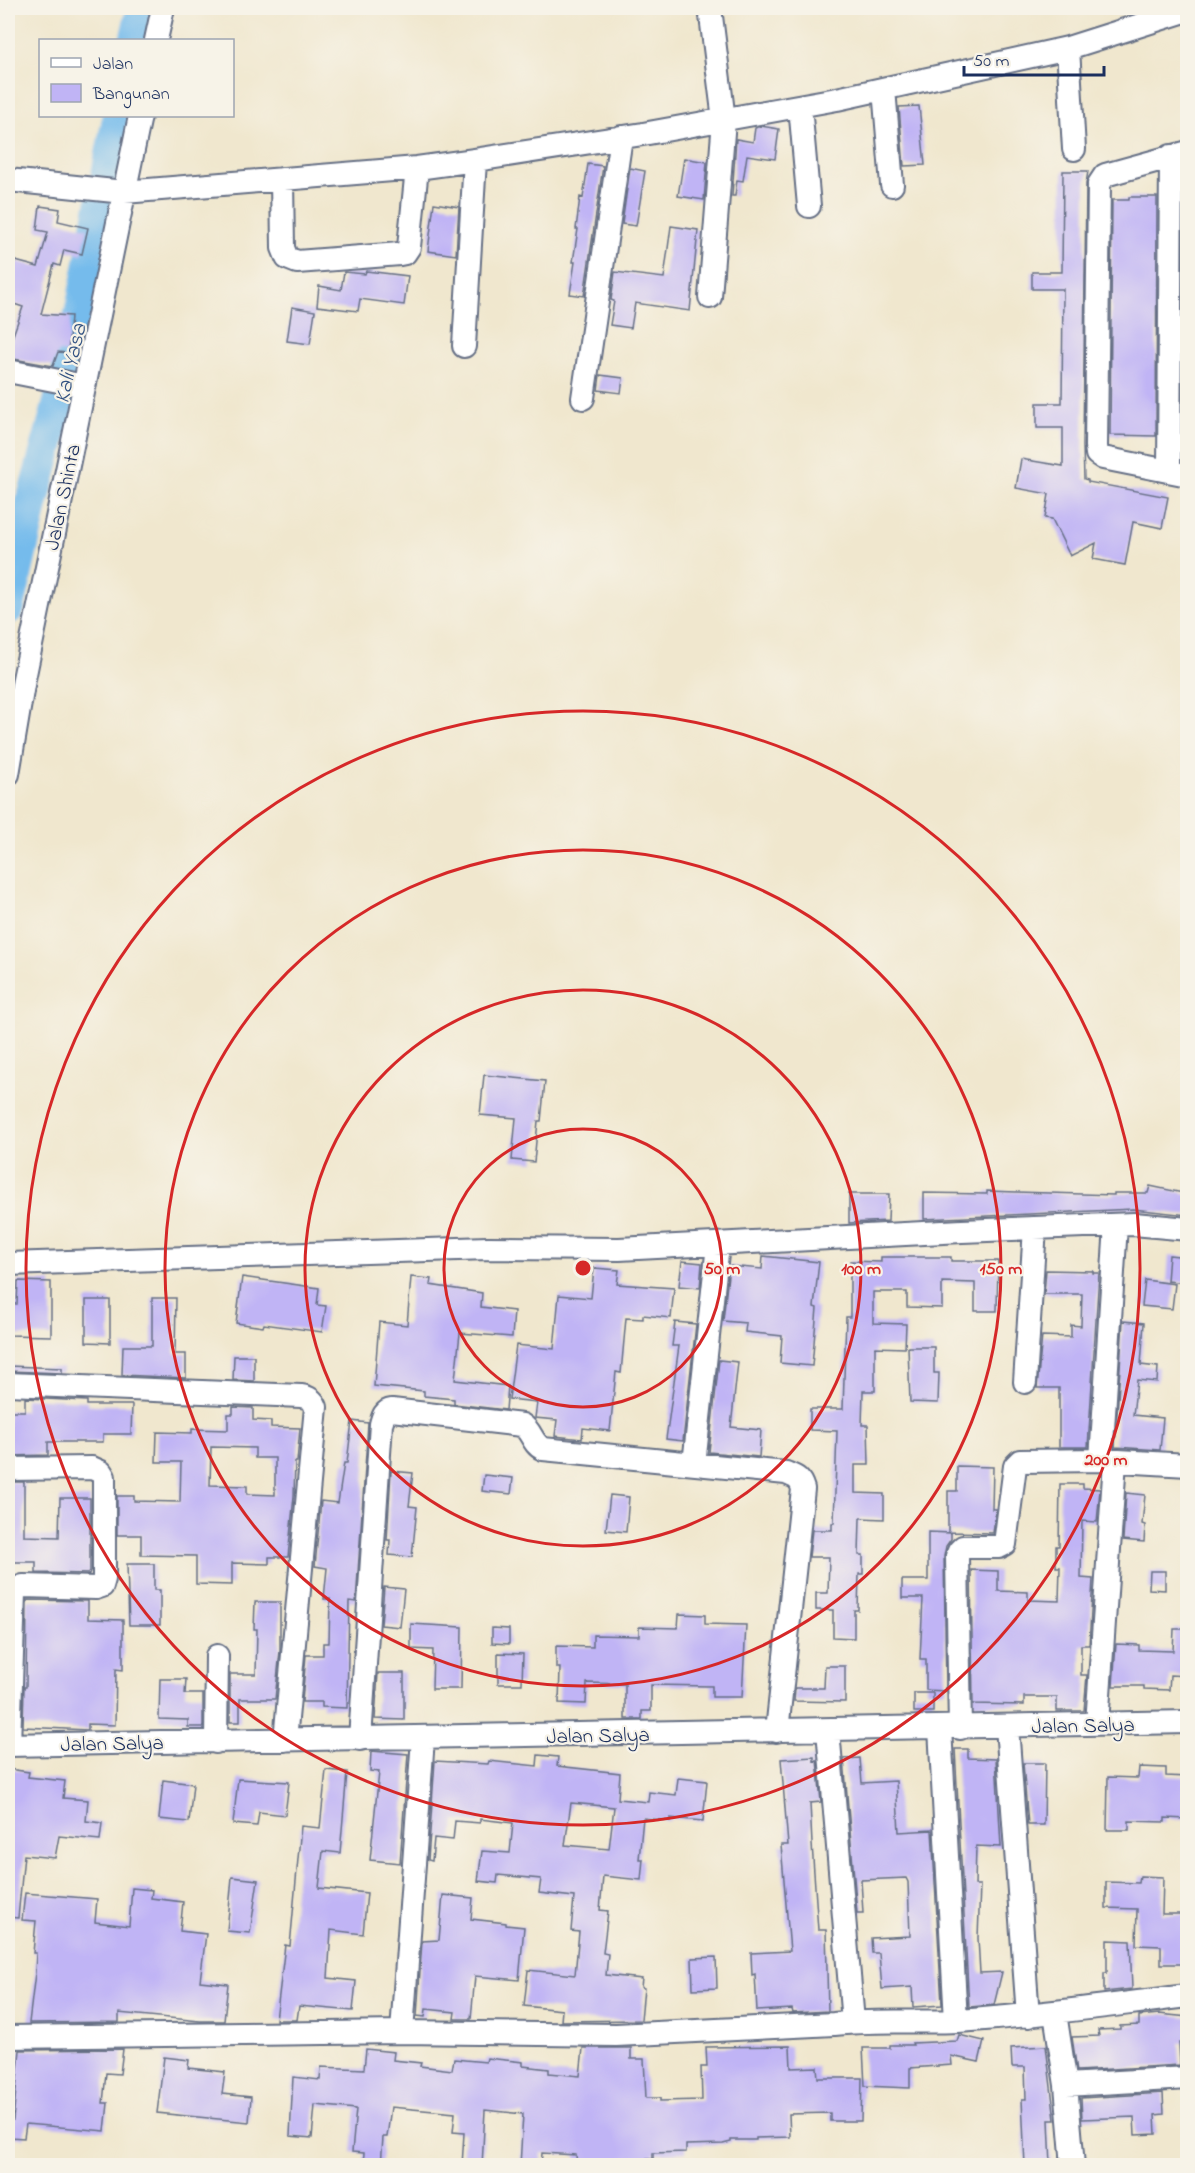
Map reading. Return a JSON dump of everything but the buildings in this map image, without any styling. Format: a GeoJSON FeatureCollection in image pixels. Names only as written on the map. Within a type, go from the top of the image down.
{"type":"FeatureCollection","features":[{"type":"Feature","properties":{"kind":"street"},"geometry":{"type":"LineString","coordinates":[[156,39],[163,8]]}},
{"type":"Feature","properties":{"kind":"street"},"geometry":{"type":"LineString","coordinates":[[710,8],[724,120],[710,297]]}},
{"type":"Feature","properties":{"kind":"street"},"geometry":{"type":"LineString","coordinates":[[8,180],[114,191],[417,168],[475,160],[724,120],[884,89],[1068,48],[1188,10]]}},
{"type":"Feature","properties":{"kind":"street"},"geometry":{"type":"LineString","coordinates":[[1068,48],[1074,149]]}},
{"type":"Feature","properties":{"kind":"street"},"geometry":{"type":"LineString","coordinates":[[884,89],[892,185]]}},
{"type":"Feature","properties":{"kind":"street"},"geometry":{"type":"LineString","coordinates":[[800,106],[809,206]]}},
{"type":"Feature","properties":{"kind":"street","name":"Jalan Shinta"},"geometry":{"type":"LineString","coordinates":[[8,774],[74,384],[114,191],[140,117]]}},
{"type":"Feature","properties":{"kind":"street"},"geometry":{"type":"LineString","coordinates":[[583,398],[621,137]]}},
{"type":"Feature","properties":{"kind":"street"},"geometry":{"type":"LineString","coordinates":[[1179,154],[1178,473],[1103,458],[1097,454],[1096,446],[1098,184],[1104,175],[1179,154]]}},
{"type":"Feature","properties":{"kind":"street"},"geometry":{"type":"LineString","coordinates":[[464,345],[475,160]]}},
{"type":"Feature","properties":{"kind":"street"},"geometry":{"type":"LineString","coordinates":[[282,179],[283,248],[287,258],[297,262],[400,254],[405,253],[409,247],[417,168]]}},
{"type":"Feature","properties":{"kind":"street"},"geometry":{"type":"LineString","coordinates":[[8,370],[74,384]]}},
{"type":"Feature","properties":{"kind":"street"},"geometry":{"type":"LineString","coordinates":[[1097,1724],[1116,1225]]}},
{"type":"Feature","properties":{"kind":"street"},"geometry":{"type":"LineString","coordinates":[[8,1264],[488,1248],[619,1249],[1116,1225],[1188,1229]]}},
{"type":"Feature","properties":{"kind":"street"},"geometry":{"type":"LineString","coordinates":[[1025,1382],[1035,1228]]}},
{"type":"Feature","properties":{"kind":"street"},"geometry":{"type":"LineString","coordinates":[[694,1464],[718,1245]]}},
{"type":"Feature","properties":{"kind":"street"},"geometry":{"type":"LineString","coordinates":[[8,1384],[301,1396],[313,1401],[316,1407],[285,1740]]}},
{"type":"Feature","properties":{"kind":"street"},"geometry":{"type":"LineString","coordinates":[[360,1739],[381,1424],[387,1411],[522,1425],[528,1428],[537,1447],[543,1449],[786,1473],[801,1481],[803,1489],[777,1731]]}},
{"type":"Feature","properties":{"kind":"street"},"geometry":{"type":"LineString","coordinates":[[956,2021],[950,1728],[959,1551],[963,1547],[999,1547],[1005,1544],[1012,1476],[1015,1466],[1020,1461],[1108,1460],[1188,1465]]}},
{"type":"Feature","properties":{"kind":"street"},"geometry":{"type":"LineString","coordinates":[[8,1469],[92,1468],[101,1472],[104,1477],[104,1579],[102,1586],[96,1588],[23,1586],[14,1593],[8,1745]]}},
{"type":"Feature","properties":{"kind":"street"},"geometry":{"type":"LineString","coordinates":[[216,1742],[217,1656]]}},
{"type":"Feature","properties":{"kind":"street","name":"Jalan Salya"},"geometry":{"type":"LineString","coordinates":[[8,1745],[1188,1722]]}},
{"type":"Feature","properties":{"kind":"street"},"geometry":{"type":"LineString","coordinates":[[1007,1726],[1028,2016]]}},
{"type":"Feature","properties":{"kind":"street"},"geometry":{"type":"LineString","coordinates":[[828,1730],[853,2022]]}},
{"type":"Feature","properties":{"kind":"street"},"geometry":{"type":"LineString","coordinates":[[402,2032],[423,1738]]}},
{"type":"Feature","properties":{"kind":"street"},"geometry":{"type":"LineString","coordinates":[[8,2037],[402,2032],[616,2035],[834,2025],[853,2022],[956,2021],[1028,2016],[1188,1996]]}},
{"type":"Feature","properties":{"kind":"street"},"geometry":{"type":"LineString","coordinates":[[1055,2013],[1066,2085],[1073,2166]]}},
{"type":"Feature","properties":{"kind":"street"},"geometry":{"type":"LineString","coordinates":[[1066,2085],[1188,2078]]}},
{"type":"Feature","properties":{"kind":"waterway","name":"Kali Yasa"},"geometry":{"type":"LineString","coordinates":[[136,39],[143,8]]}},
{"type":"Feature","properties":{"kind":"waterway","name":"Kali Yasa"},"geometry":{"type":"LineString","coordinates":[[8,608],[32,503],[74,349],[119,117]]}}]}
